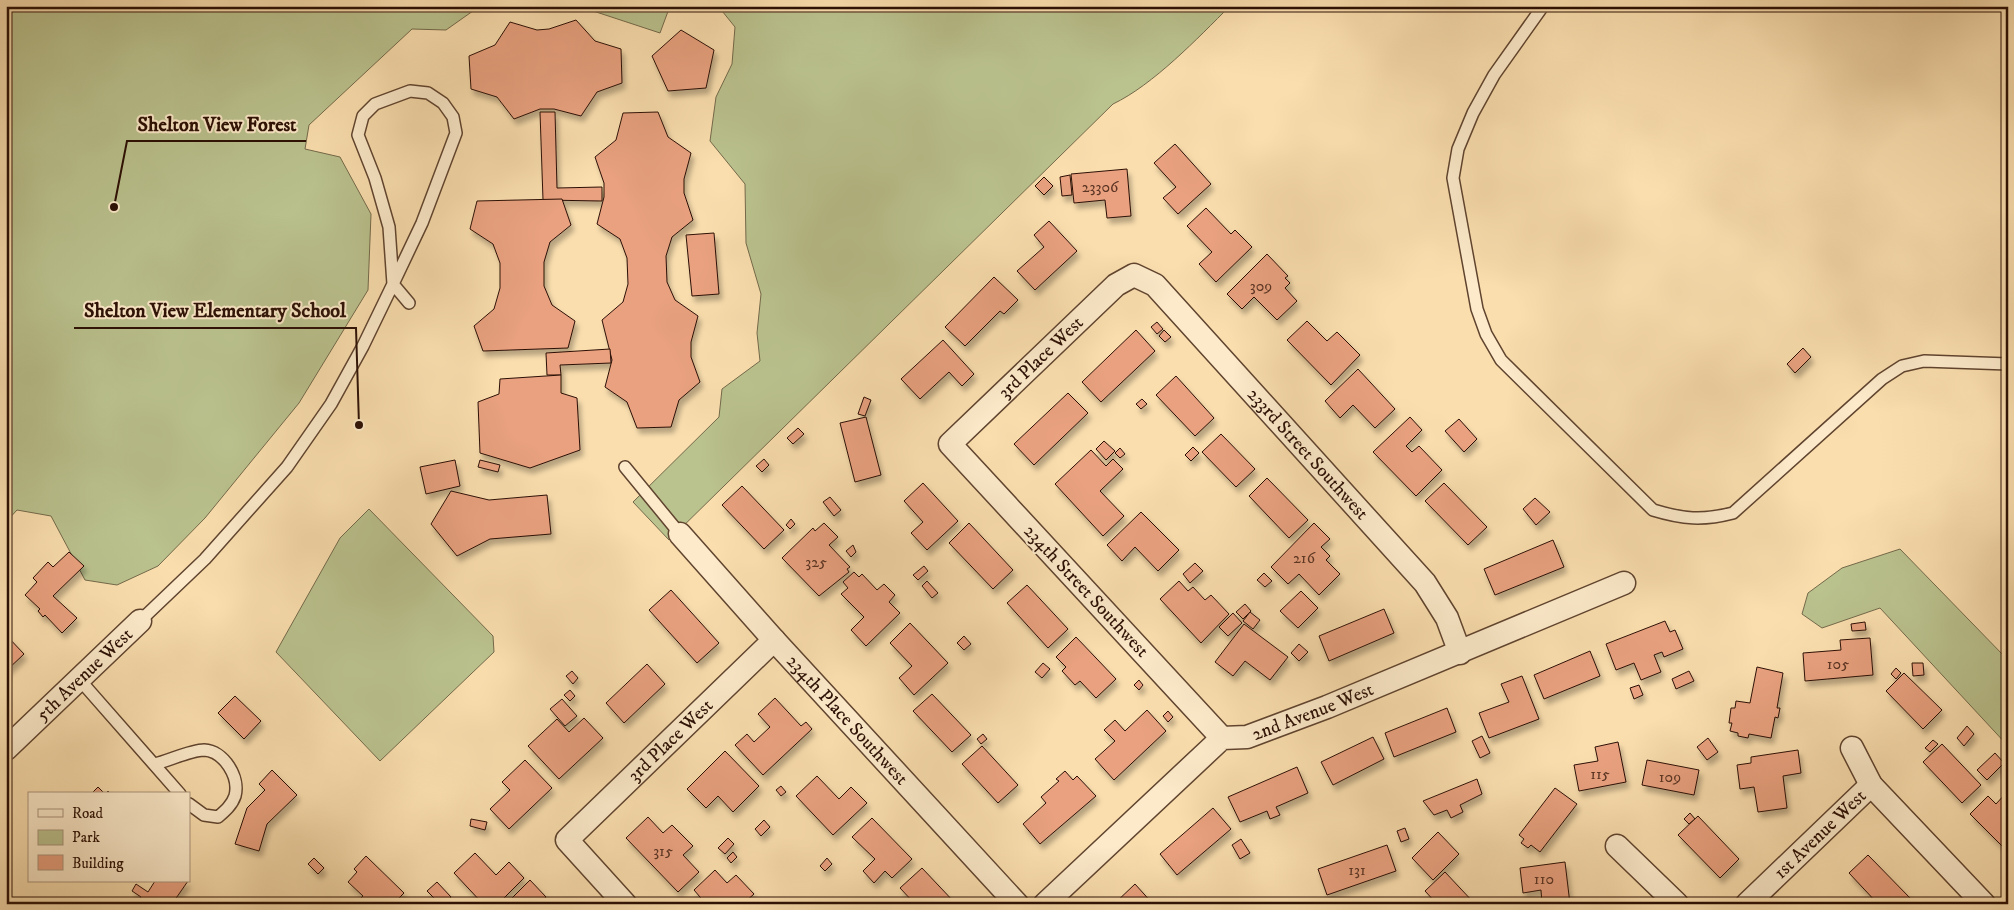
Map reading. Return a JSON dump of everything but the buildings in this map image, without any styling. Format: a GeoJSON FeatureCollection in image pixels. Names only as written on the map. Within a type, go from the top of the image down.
{"type":"FeatureCollection","features":[{"type":"Feature","properties":{"kind":"street","name":"3rd Place West"},"geometry":{"type":"LineString","coordinates":[[950,444],[1116,285],[1134,275]]}},
{"type":"Feature","properties":{"kind":"street","name":"233rd Street Southwest"},"geometry":{"type":"LineString","coordinates":[[1134,275],[1155,284],[1425,583],[1447,618],[1460,653]]}},
{"type":"Feature","properties":{"kind":"street","name":"234th Street Southwest"},"geometry":{"type":"LineString","coordinates":[[950,444],[1222,738]]}},
{"type":"Feature","properties":{"kind":"street","name":"234th Place Southwest"},"geometry":{"type":"LineString","coordinates":[[680,534],[774,640],[1017,904]]}},
{"type":"Feature","properties":{"kind":"street","name":"2nd Avenue West"},"geometry":{"type":"LineString","coordinates":[[1222,738],[1247,737],[1460,653],[1624,584]]}},
{"type":"Feature","properties":{"kind":"street","name":"5th Avenue West"},"geometry":{"type":"LineString","coordinates":[[6,749],[140,621]]}},
{"type":"Feature","properties":{"kind":"street","name":"3rd Place West"},"geometry":{"type":"LineString","coordinates":[[626,904],[567,840],[774,640]]}},
{"type":"Feature","properties":{"kind":"street"},"geometry":{"type":"LineString","coordinates":[[1045,904],[1222,738]]}},
{"type":"Feature","properties":{"kind":"street"},"geometry":{"type":"LineString","coordinates":[[1852,748],[1871,785],[1984,904]]}},
{"type":"Feature","properties":{"kind":"street","name":"1st Avenue West"},"geometry":{"type":"LineString","coordinates":[[1747,904],[1871,785]]}},
{"type":"Feature","properties":{"kind":"street"},"geometry":{"type":"LineString","coordinates":[[1617,846],[1677,904]]}},
{"type":"Feature","properties":{"kind":"lane"},"geometry":{"type":"LineString","coordinates":[[1543,6],[1494,75],[1473,113],[1458,149],[1453,178],[1477,309],[1486,334],[1501,360],[1652,510],[1690,518],[1708,519],[1733,513],[1882,379],[1902,366],[1924,361],[2008,364]]}},
{"type":"Feature","properties":{"kind":"lane"},"geometry":{"type":"LineString","coordinates":[[140,621],[205,559],[287,467],[331,404],[393,284],[422,223],[456,134],[453,117],[443,103],[428,93],[410,91],[375,104],[363,116],[358,135],[375,178],[389,227],[393,284],[409,303]]}},
{"type":"Feature","properties":{"kind":"lane"},"geometry":{"type":"LineString","coordinates":[[625,467],[680,534]]}},
{"type":"Feature","properties":{"kind":"lane"},"geometry":{"type":"LineString","coordinates":[[79,680],[178,792]]}},
{"type":"Feature","properties":{"kind":"lane"},"geometry":{"type":"LineString","coordinates":[[155,764],[203,750],[218,754],[228,763],[235,795],[230,806],[218,817],[204,816],[190,805]]}},
{"type":"Feature","properties":{"kind":"green space"},"geometry":{"type":"Polygon","coordinates":[[[6,6],[480,6],[446,30],[412,29],[309,125],[305,149],[340,157],[371,214],[368,290],[299,403],[205,518],[158,566],[117,585],[85,580],[51,516],[17,510],[6,522],[6,6]]]}},
{"type":"Feature","properties":{"kind":"green space"},"geometry":{"type":"Polygon","coordinates":[[[578,6],[670,6],[660,33],[578,6]]]}},
{"type":"Feature","properties":{"kind":"green space"},"geometry":{"type":"Polygon","coordinates":[[[718,6],[1230,6],[1159,73],[1128,96],[1113,104],[669,540],[633,502],[719,417],[722,389],[760,361],[757,333],[761,294],[746,243],[745,184],[710,141],[716,97],[732,64],[735,27],[718,6]]]}},
{"type":"Feature","properties":{"kind":"green space"},"geometry":{"type":"Polygon","coordinates":[[[369,509],[493,636],[494,652],[380,761],[276,652],[340,538],[369,509]]]}},
{"type":"Feature","properties":{"kind":"green space"},"geometry":{"type":"Polygon","coordinates":[[[1900,549],[2005,657],[2008,654],[2008,746],[1880,608],[1822,628],[1802,614],[1808,593],[1842,568],[1900,549]]]}},
{"type":"Feature","properties":{"kind":"place","name":"Shelton View Forest"},"geometry":{"type":"Point","coordinates":[114,207]}},
{"type":"Feature","properties":{"kind":"place","name":"Shelton View Elementary School"},"geometry":{"type":"Point","coordinates":[359,425]}}]}
